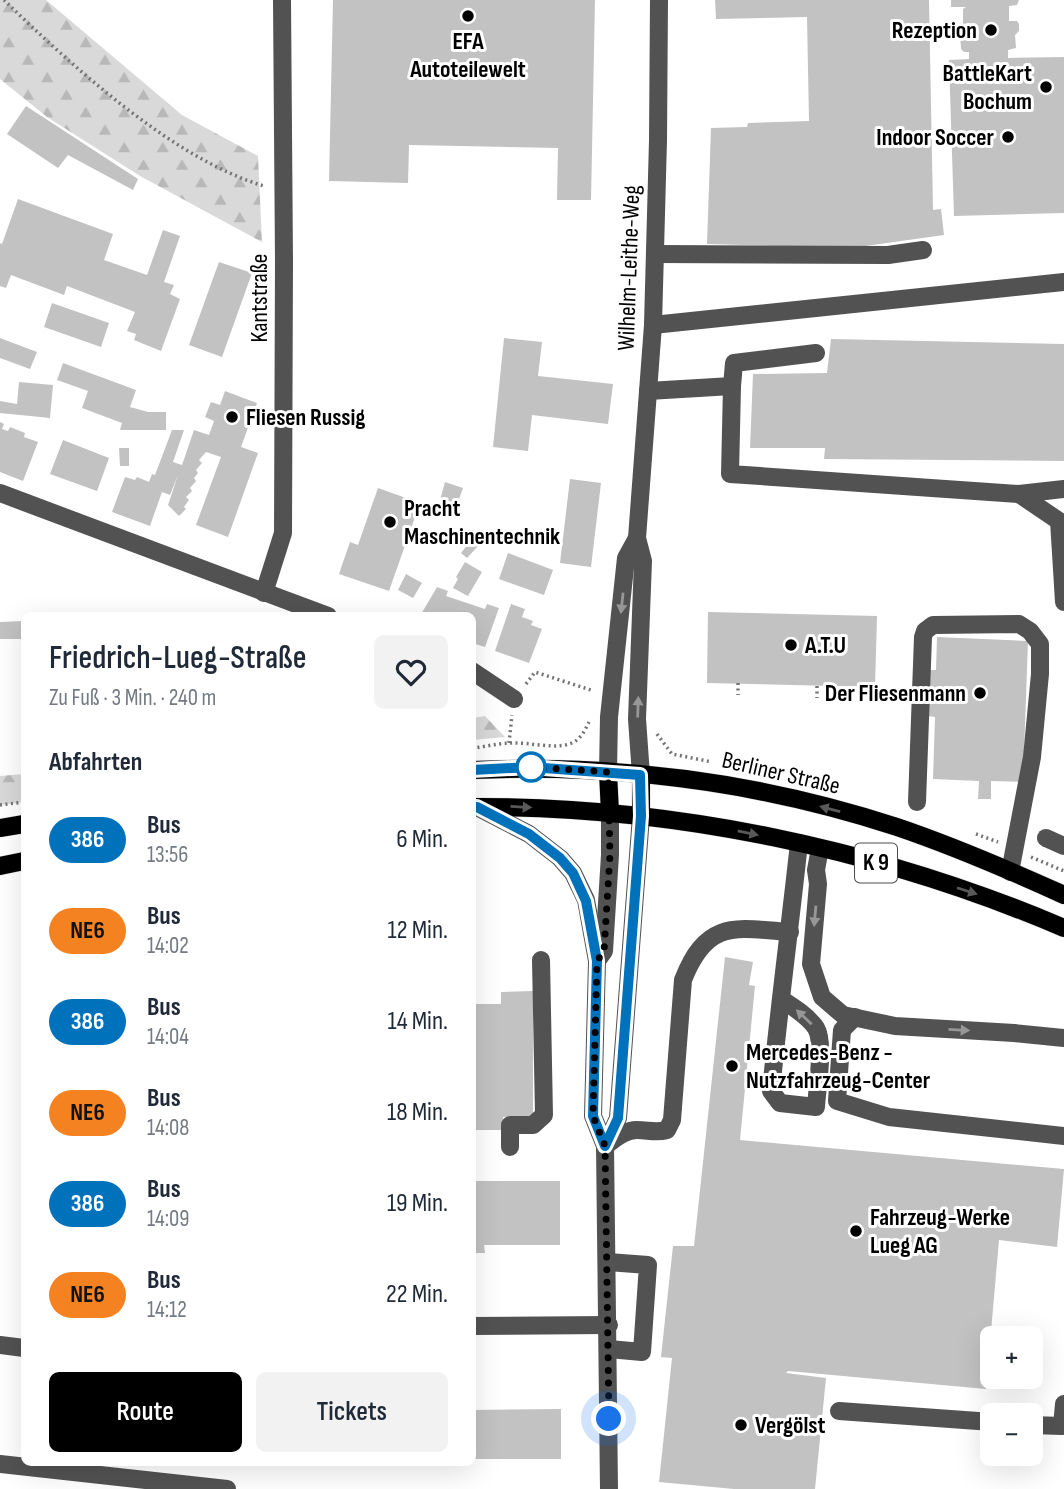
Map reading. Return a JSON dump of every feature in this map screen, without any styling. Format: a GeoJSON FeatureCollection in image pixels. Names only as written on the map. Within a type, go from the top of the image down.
{"type":"FeatureCollection","features":[{"type":"Feature","properties":{"kind":"main road","name":"Berliner Straße"},"geometry":{"type":"LineString","coordinates":[[476,770],[530,767],[689,778],[810,803],[896,827],[1064,895]]}},
{"type":"Feature","properties":{"kind":"main road","name":"Wilhelm-Leithe-Weg"},"geometry":{"type":"LineString","coordinates":[[608,772],[610,813]]}},
{"type":"Feature","properties":{"kind":"main road","name":"Wilhelm-Leithe-Weg"},"geometry":{"type":"LineString","coordinates":[[640,775],[641,816]]}},
{"type":"Feature","properties":{"kind":"main road","name":"K 9"},"geometry":{"type":"LineString","coordinates":[[476,807],[610,813],[731,829],[885,865],[975,894],[1064,928]]}},
{"type":"Feature","properties":{"kind":"main road"},"geometry":{"type":"LineString","coordinates":[[0,828],[21,824]]}},
{"type":"Feature","properties":{"kind":"main road"},"geometry":{"type":"LineString","coordinates":[[0,866],[21,862]]}},
{"type":"Feature","properties":{"kind":"street","name":"Kantstraße"},"geometry":{"type":"LineString","coordinates":[[264,593],[283,533],[282,0]]}},
{"type":"Feature","properties":{"kind":"street","name":"Wilhelm-Leithe-Weg"},"geometry":{"type":"LineString","coordinates":[[640,775],[637,719],[643,561],[637,538],[653,325],[659,0]]}},
{"type":"Feature","properties":{"kind":"street"},"geometry":{"type":"LineString","coordinates":[[655,254],[888,255],[923,250]]}},
{"type":"Feature","properties":{"kind":"street"},"geometry":{"type":"LineString","coordinates":[[653,325],[1064,282]]}},
{"type":"Feature","properties":{"kind":"street"},"geometry":{"type":"LineString","coordinates":[[816,353],[734,363],[730,474],[1019,494],[1064,489]]}},
{"type":"Feature","properties":{"kind":"street"},"geometry":{"type":"LineString","coordinates":[[648,391],[732,386]]}},
{"type":"Feature","properties":{"kind":"street"},"geometry":{"type":"LineString","coordinates":[[0,493],[317,612]]}},
{"type":"Feature","properties":{"kind":"street"},"geometry":{"type":"LineString","coordinates":[[1019,494],[1059,521],[1064,602]]}},
{"type":"Feature","properties":{"kind":"street","name":"Wilhelm-Leithe-Weg"},"geometry":{"type":"LineString","coordinates":[[608,772],[609,717],[626,558],[637,538]]}},
{"type":"Feature","properties":{"kind":"street"},"geometry":{"type":"LineString","coordinates":[[917,803],[925,631],[933,625],[1019,624],[1030,631],[1040,644],[1040,674],[1032,757],[1010,872]]}},
{"type":"Feature","properties":{"kind":"street"},"geometry":{"type":"LineString","coordinates":[[476,674],[514,699]]}},
{"type":"Feature","properties":{"kind":"street"},"geometry":{"type":"LineString","coordinates":[[476,808],[529,834],[560,858],[573,873],[586,901],[597,961],[593,1116],[605,1146],[609,1489]]}},
{"type":"Feature","properties":{"kind":"street"},"geometry":{"type":"LineString","coordinates":[[597,961],[604,951],[610,813]]}},
{"type":"Feature","properties":{"kind":"street"},"geometry":{"type":"LineString","coordinates":[[605,1146],[618,1118],[641,816]]}},
{"type":"Feature","properties":{"kind":"street"},"geometry":{"type":"LineString","coordinates":[[1046,838],[1064,846]]}},
{"type":"Feature","properties":{"kind":"street"},"geometry":{"type":"LineString","coordinates":[[781,999],[793,1006],[816,1028],[820,1044],[816,1107],[780,1103],[771,1091],[781,999],[790,932],[799,843]]}},
{"type":"Feature","properties":{"kind":"street"},"geometry":{"type":"LineString","coordinates":[[820,848],[816,870],[818,884],[811,964],[822,997],[843,1015],[895,1026],[1064,1038]]}},
{"type":"Feature","properties":{"kind":"street"},"geometry":{"type":"LineString","coordinates":[[605,1146],[622,1133],[636,1130],[658,1133],[667,1130],[672,1120],[683,980],[690,962],[703,945],[725,929],[790,932]]}},
{"type":"Feature","properties":{"kind":"street"},"geometry":{"type":"LineString","coordinates":[[510,1147],[510,1125],[533,1125],[544,1115],[541,960]]}},
{"type":"Feature","properties":{"kind":"street"},"geometry":{"type":"LineString","coordinates":[[855,1017],[842,1030],[837,1101],[889,1117],[1064,1136]]}},
{"type":"Feature","properties":{"kind":"street"},"geometry":{"type":"LineString","coordinates":[[608,1262],[648,1265],[642,1352],[609,1349]]}},
{"type":"Feature","properties":{"kind":"street"},"geometry":{"type":"LineString","coordinates":[[476,1325],[609,1325]]}},
{"type":"Feature","properties":{"kind":"street"},"geometry":{"type":"LineString","coordinates":[[0,1345],[21,1348]]}},
{"type":"Feature","properties":{"kind":"street"},"geometry":{"type":"LineString","coordinates":[[1043,1425],[1062,1426],[1064,1404]]}},
{"type":"Feature","properties":{"kind":"street"},"geometry":{"type":"LineString","coordinates":[[839,1411],[980,1421]]}},
{"type":"Feature","properties":{"kind":"street"},"geometry":{"type":"LineString","coordinates":[[0,1464],[227,1489]]}},
{"type":"Feature","properties":{"kind":"path"},"geometry":{"type":"LineString","coordinates":[[4,0],[46,41],[140,118],[181,147],[216,167],[262,186],[284,189]]}},
{"type":"Feature","properties":{"kind":"path"},"geometry":{"type":"LineString","coordinates":[[509,743],[514,699],[535,672],[594,690],[593,702]]}},
{"type":"Feature","properties":{"kind":"path"},"geometry":{"type":"LineString","coordinates":[[738,684],[738,695]]}},
{"type":"Feature","properties":{"kind":"path"},"geometry":{"type":"LineString","coordinates":[[817,686],[817,698]]}},
{"type":"Feature","properties":{"kind":"path"},"geometry":{"type":"LineString","coordinates":[[0,805],[21,802]]}},
{"type":"Feature","properties":{"kind":"green space"},"geometry":{"type":"Polygon","coordinates":[[[0,0],[46,0],[182,115],[258,156],[262,242],[140,176],[47,117],[0,79],[0,0]]]}},
{"type":"Feature","properties":{"kind":"green space"},"geometry":{"type":"Polygon","coordinates":[[[485,716],[505,737],[476,740],[476,718],[485,716]]]}},
{"type":"Feature","properties":{"kind":"green space"},"geometry":{"type":"Polygon","coordinates":[[[21,774],[21,802],[0,805],[0,776],[21,774]]]}},
{"type":"Feature","properties":{"kind":"building"},"geometry":{"type":"Polygon","coordinates":[[[333,0],[595,0],[591,200],[557,200],[558,148],[409,145],[408,183],[329,181],[333,0]]]}},
{"type":"Feature","properties":{"kind":"building"},"geometry":{"type":"Polygon","coordinates":[[[715,0],[929,0],[933,210],[941,209],[944,235],[851,248],[707,244],[711,128],[747,127],[748,123],[809,121],[807,17],[716,19],[715,0]]]}},
{"type":"Feature","properties":{"kind":"building","name":"Indoor Soccer"},"geometry":{"type":"Polygon","coordinates":[[[951,0],[1019,0],[1017,5],[1009,6],[1009,21],[1017,21],[1019,31],[1015,35],[1016,48],[1008,50],[1008,58],[1064,57],[1064,213],[954,216],[949,60],[969,59],[969,52],[961,49],[960,32],[963,29],[963,9],[966,7],[951,7],[951,0]]]}},
{"type":"Feature","properties":{"kind":"building"},"geometry":{"type":"Polygon","coordinates":[[[26,106],[138,179],[133,190],[68,155],[58,168],[7,134],[26,106]]]}},
{"type":"Feature","properties":{"kind":"building"},"geometry":{"type":"Polygon","coordinates":[[[18,199],[113,234],[104,260],[147,275],[163,230],[180,236],[164,282],[174,285],[170,294],[180,299],[161,351],[134,340],[136,334],[127,331],[135,312],[67,286],[64,295],[11,275],[6,288],[0,286],[0,243],[2,244],[18,199]]]}},
{"type":"Feature","properties":{"kind":"building"},"geometry":{"type":"Polygon","coordinates":[[[219,262],[252,273],[222,357],[189,345],[219,262]]]}},
{"type":"Feature","properties":{"kind":"building"},"geometry":{"type":"Polygon","coordinates":[[[52,303],[109,323],[101,347],[44,327],[52,303]]]}},
{"type":"Feature","properties":{"kind":"building"},"geometry":{"type":"Polygon","coordinates":[[[0,338],[37,352],[30,369],[0,358],[0,338]]]}},
{"type":"Feature","properties":{"kind":"building"},"geometry":{"type":"Polygon","coordinates":[[[504,338],[542,342],[538,376],[613,384],[608,424],[532,415],[528,451],[493,447],[504,338]]]}},
{"type":"Feature","properties":{"kind":"building"},"geometry":{"type":"Polygon","coordinates":[[[831,339],[1064,344],[1064,461],[824,459],[825,448],[750,448],[753,374],[827,373],[831,339]]]}},
{"type":"Feature","properties":{"kind":"building"},"geometry":{"type":"Polygon","coordinates":[[[63,363],[136,390],[130,407],[148,412],[166,412],[166,430],[120,430],[122,423],[82,408],[88,391],[57,380],[63,363]]]}},
{"type":"Feature","properties":{"kind":"building"},"geometry":{"type":"Polygon","coordinates":[[[19,382],[53,385],[50,418],[0,413],[0,401],[17,404],[19,382]]]}},
{"type":"Feature","properties":{"kind":"building"},"geometry":{"type":"Polygon","coordinates":[[[225,391],[257,403],[241,447],[258,453],[228,537],[196,525],[221,457],[206,452],[199,460],[202,463],[196,470],[196,481],[186,497],[189,500],[184,507],[186,509],[179,516],[168,505],[178,475],[170,495],[162,492],[150,526],[112,512],[125,477],[135,480],[137,477],[149,482],[152,474],[155,475],[172,430],[184,430],[173,462],[182,465],[194,430],[209,435],[214,421],[205,417],[211,402],[220,405],[225,391]]]}},
{"type":"Feature","properties":{"kind":"building"},"geometry":{"type":"Polygon","coordinates":[[[0,422],[4,424],[2,429],[8,431],[10,427],[25,433],[24,437],[38,442],[23,481],[0,472],[0,422]]]}},
{"type":"Feature","properties":{"kind":"building"},"geometry":{"type":"Polygon","coordinates":[[[63,440],[109,458],[97,491],[50,474],[63,440]]]}},
{"type":"Feature","properties":{"kind":"building"},"geometry":{"type":"Polygon","coordinates":[[[119,448],[129,448],[129,466],[120,466],[119,448]]]}},
{"type":"Feature","properties":{"kind":"building"},"geometry":{"type":"Polygon","coordinates":[[[570,479],[601,483],[591,567],[560,563],[570,479]]]}},
{"type":"Feature","properties":{"kind":"building"},"geometry":{"type":"Polygon","coordinates":[[[445,482],[463,488],[457,505],[440,500],[445,482]]]}},
{"type":"Feature","properties":{"kind":"building","name":"Pracht Maschinentechnik"},"geometry":{"type":"Polygon","coordinates":[[[378,488],[420,503],[389,591],[339,574],[350,542],[358,545],[378,488]]]}},
{"type":"Feature","properties":{"kind":"building"},"geometry":{"type":"Polygon","coordinates":[[[472,539],[479,545],[467,558],[461,553],[472,539]]]}},
{"type":"Feature","properties":{"kind":"building"},"geometry":{"type":"Polygon","coordinates":[[[508,553],[553,570],[544,595],[499,579],[508,553]]]}},
{"type":"Feature","properties":{"kind":"building"},"geometry":{"type":"Polygon","coordinates":[[[465,562],[482,572],[468,596],[453,588],[465,562]]]}},
{"type":"Feature","properties":{"kind":"building"},"geometry":{"type":"Polygon","coordinates":[[[406,574],[422,583],[413,598],[398,590],[406,574]]]}},
{"type":"Feature","properties":{"kind":"building"},"geometry":{"type":"Polygon","coordinates":[[[437,587],[448,591],[446,596],[485,609],[487,604],[499,608],[485,647],[476,644],[476,612],[422,612],[437,587]]]}},
{"type":"Feature","properties":{"kind":"building"},"geometry":{"type":"Polygon","coordinates":[[[511,604],[525,609],[522,617],[533,621],[531,625],[542,629],[529,663],[495,651],[511,604]]]}},
{"type":"Feature","properties":{"kind":"building"},"geometry":{"type":"Polygon","coordinates":[[[708,612],[877,616],[875,687],[707,683],[708,612]]]}},
{"type":"Feature","properties":{"kind":"building"},"geometry":{"type":"Polygon","coordinates":[[[21,621],[21,639],[0,639],[0,622],[21,621]]]}},
{"type":"Feature","properties":{"kind":"building"},"geometry":{"type":"Polygon","coordinates":[[[937,637],[1028,641],[1023,782],[991,781],[991,799],[978,799],[979,781],[933,779],[935,717],[928,716],[929,670],[936,670],[937,637]]]}},
{"type":"Feature","properties":{"kind":"building"},"geometry":{"type":"Polygon","coordinates":[[[725,957],[753,962],[749,985],[755,986],[740,1140],[1064,1169],[1057,1247],[999,1240],[991,1326],[980,1326],[980,1388],[788,1371],[786,1373],[826,1378],[815,1489],[734,1489],[659,1482],[672,1358],[661,1357],[673,1246],[694,1246],[725,957]]]}},
{"type":"Feature","properties":{"kind":"building"},"geometry":{"type":"Polygon","coordinates":[[[533,991],[533,1116],[503,1117],[503,1130],[476,1130],[476,1004],[501,1004],[501,992],[533,991]]]}},
{"type":"Feature","properties":{"kind":"building"},"geometry":{"type":"Polygon","coordinates":[[[476,1181],[560,1181],[560,1245],[484,1245],[485,1253],[476,1253],[476,1181]]]}},
{"type":"Feature","properties":{"kind":"building"},"geometry":{"type":"Polygon","coordinates":[[[561,1409],[561,1459],[476,1459],[476,1410],[561,1409]]]}},
{"type":"Feature","properties":{"kind":"bus line","name":"386"},"geometry":{"type":"LineString","coordinates":[[476,770],[530,767],[640,775],[641,816],[618,1118],[605,1146],[593,1116],[597,961],[586,901],[573,873],[560,858],[529,834],[476,807]]}},
{"type":"Feature","properties":{"kind":"place","name":"EFA Autoteilewelt"},"geometry":{"type":"Point","coordinates":[468,16]}},
{"type":"Feature","properties":{"kind":"place","name":"Rezeption"},"geometry":{"type":"Point","coordinates":[991,30]}},
{"type":"Feature","properties":{"kind":"place","name":"BattleKart Bochum"},"geometry":{"type":"Point","coordinates":[1046,87]}},
{"type":"Feature","properties":{"kind":"place","name":"Indoor Soccer"},"geometry":{"type":"Point","coordinates":[1008,137]}},
{"type":"Feature","properties":{"kind":"place","name":"Fliesen Russig"},"geometry":{"type":"Point","coordinates":[232,417]}},
{"type":"Feature","properties":{"kind":"place","name":"Pracht Maschinentechnik"},"geometry":{"type":"Point","coordinates":[390,522]}},
{"type":"Feature","properties":{"kind":"place","name":"A.T.U"},"geometry":{"type":"Point","coordinates":[791,645]}},
{"type":"Feature","properties":{"kind":"place","name":"Der Fliesenmann"},"geometry":{"type":"Point","coordinates":[980,693]}},
{"type":"Feature","properties":{"kind":"place","name":"Mercedes-Benz - Nutzfahrzeug-Center"},"geometry":{"type":"Point","coordinates":[732,1066]}},
{"type":"Feature","properties":{"kind":"place","name":"Fahrzeug-Werke Lueg AG"},"geometry":{"type":"Point","coordinates":[856,1231]}},
{"type":"Feature","properties":{"kind":"place","name":"Vergölst"},"geometry":{"type":"Point","coordinates":[741,1425]}},
{"type":"Feature","properties":{"kind":"route"},"geometry":{"type":"LineString","coordinates":[[531,767],[608,772],[610,855],[604,951],[597,961],[593,1116],[605,1146],[609,1419]]}}]}
